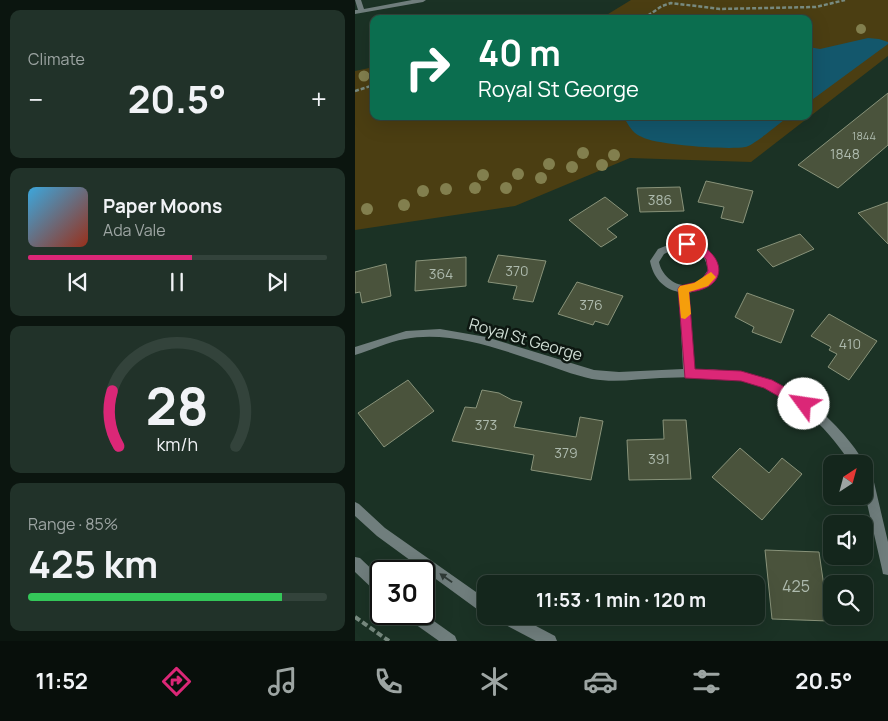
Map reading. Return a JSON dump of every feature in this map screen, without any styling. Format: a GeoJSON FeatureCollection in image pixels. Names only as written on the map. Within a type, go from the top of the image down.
{"type":"FeatureCollection","features":[{"type":"Feature","properties":{"kind":"street"},"geometry":{"type":"LineString","coordinates":[[358,0],[358,11],[423,0]]}},
{"type":"Feature","properties":{"kind":"street"},"geometry":{"type":"LineString","coordinates":[[678,244],[697,246],[710,257],[713,264],[710,278],[704,284],[683,289],[667,284],[660,279],[655,272],[654,264],[661,251],[678,244]]}},
{"type":"Feature","properties":{"kind":"street"},"geometry":{"type":"LineString","coordinates":[[683,289],[689,374]]}},
{"type":"Feature","properties":{"kind":"street","name":"Royal St George"},"geometry":{"type":"LineString","coordinates":[[355,351],[383,340],[423,333],[467,337],[595,375],[614,377],[689,374],[741,376],[767,384],[794,397],[814,411],[853,455]]}},
{"type":"Feature","properties":{"kind":"street"},"geometry":{"type":"LineString","coordinates":[[873,504],[888,569]]}},
{"type":"Feature","properties":{"kind":"street"},"geometry":{"type":"LineString","coordinates":[[355,508],[381,532],[477,600]]}},
{"type":"Feature","properties":{"kind":"street"},"geometry":{"type":"LineString","coordinates":[[355,563],[370,577]]}},
{"type":"Feature","properties":{"kind":"street"},"geometry":{"type":"LineString","coordinates":[[428,625],[450,641]]}},
{"type":"Feature","properties":{"kind":"street"},"geometry":{"type":"LineString","coordinates":[[520,625],[550,641]]}},
{"type":"Feature","properties":{"kind":"path"},"geometry":{"type":"LineString","coordinates":[[649,15],[662,6],[671,3],[728,9],[816,7],[845,0]]}},
{"type":"Feature","properties":{"kind":"path"},"geometry":{"type":"LineString","coordinates":[[355,91],[370,87]]}},
{"type":"Feature","properties":{"kind":"path"},"geometry":{"type":"LineString","coordinates":[[355,617],[389,641]]}},
{"type":"Feature","properties":{"kind":"shaded area"},"geometry":{"type":"Polygon","coordinates":[[[631,0],[888,0],[888,56],[812,115],[812,15],[607,15],[631,0]]]}},
{"type":"Feature","properties":{"kind":"shaded area"},"geometry":{"type":"Polygon","coordinates":[[[370,68],[370,120],[805,120],[751,162],[630,158],[515,206],[355,230],[355,71],[370,68]]]}},
{"type":"Feature","properties":{"kind":"water"},"geometry":{"type":"Polygon","coordinates":[[[868,38],[888,42],[888,44],[812,100],[812,48],[820,49],[868,38]]]}},
{"type":"Feature","properties":{"kind":"water"},"geometry":{"type":"Polygon","coordinates":[[[784,120],[749,146],[736,148],[692,146],[650,140],[639,136],[626,121],[784,120]]]}},
{"type":"Feature","properties":{"kind":"building"},"geometry":{"type":"Polygon","coordinates":[[[888,93],[888,145],[838,188],[798,165],[888,93]]]}},
{"type":"Feature","properties":{"kind":"building"},"geometry":{"type":"Polygon","coordinates":[[[706,181],[753,191],[743,223],[721,218],[724,207],[698,202],[706,181]]]}},
{"type":"Feature","properties":{"kind":"building"},"geometry":{"type":"Polygon","coordinates":[[[680,187],[684,211],[640,212],[637,188],[680,187]]]}},
{"type":"Feature","properties":{"kind":"building"},"geometry":{"type":"Polygon","coordinates":[[[605,197],[628,215],[607,229],[617,237],[601,247],[569,220],[605,197]]]}},
{"type":"Feature","properties":{"kind":"building"},"geometry":{"type":"Polygon","coordinates":[[[888,202],[888,244],[858,213],[888,202]]]}},
{"type":"Feature","properties":{"kind":"building"},"geometry":{"type":"Polygon","coordinates":[[[800,234],[814,249],[773,267],[757,250],[800,234]]]}},
{"type":"Feature","properties":{"kind":"building"},"geometry":{"type":"Polygon","coordinates":[[[498,255],[546,261],[533,302],[513,299],[517,286],[488,282],[498,255]]]}},
{"type":"Feature","properties":{"kind":"building"},"geometry":{"type":"Polygon","coordinates":[[[466,257],[466,286],[415,291],[416,261],[466,257]]]}},
{"type":"Feature","properties":{"kind":"building"},"geometry":{"type":"Polygon","coordinates":[[[386,264],[391,296],[362,303],[360,292],[355,293],[355,272],[386,264]]]}},
{"type":"Feature","properties":{"kind":"building"},"geometry":{"type":"Polygon","coordinates":[[[577,282],[623,296],[608,325],[595,321],[593,325],[558,314],[577,282]]]}},
{"type":"Feature","properties":{"kind":"building"},"geometry":{"type":"Polygon","coordinates":[[[747,293],[794,310],[781,343],[752,332],[754,327],[735,317],[747,293]]]}},
{"type":"Feature","properties":{"kind":"building"},"geometry":{"type":"Polygon","coordinates":[[[829,314],[877,341],[849,380],[828,367],[837,354],[829,350],[831,347],[811,336],[829,314]]]}},
{"type":"Feature","properties":{"kind":"building"},"geometry":{"type":"Polygon","coordinates":[[[408,380],[434,411],[384,447],[358,413],[408,380]]]}},
{"type":"Feature","properties":{"kind":"building"},"geometry":{"type":"Polygon","coordinates":[[[482,390],[499,393],[512,400],[522,402],[514,427],[576,437],[580,417],[603,421],[591,480],[531,470],[534,455],[452,441],[465,407],[476,408],[482,390]]]}},
{"type":"Feature","properties":{"kind":"building"},"geometry":{"type":"Polygon","coordinates":[[[663,420],[686,420],[691,479],[629,480],[627,440],[664,439],[663,420]]]}},
{"type":"Feature","properties":{"kind":"building"},"geometry":{"type":"Polygon","coordinates":[[[740,448],[769,473],[782,458],[802,474],[762,520],[712,477],[740,448]]]}},
{"type":"Feature","properties":{"kind":"building"},"geometry":{"type":"Polygon","coordinates":[[[765,550],[819,552],[823,580],[823,621],[772,619],[765,550]]]}},
{"type":"Feature","properties":{"kind":"slow traffic"},"geometry":{"type":"LineString","coordinates":[[685,314],[683,289],[704,284],[711,277]]}},
{"type":"Feature","properties":{"kind":"route"},"geometry":{"type":"LineString","coordinates":[[687,244],[697,246],[704,251],[710,257],[713,264],[710,278],[704,284],[683,289],[689,374],[741,376],[767,384],[804,404]]}}]}
